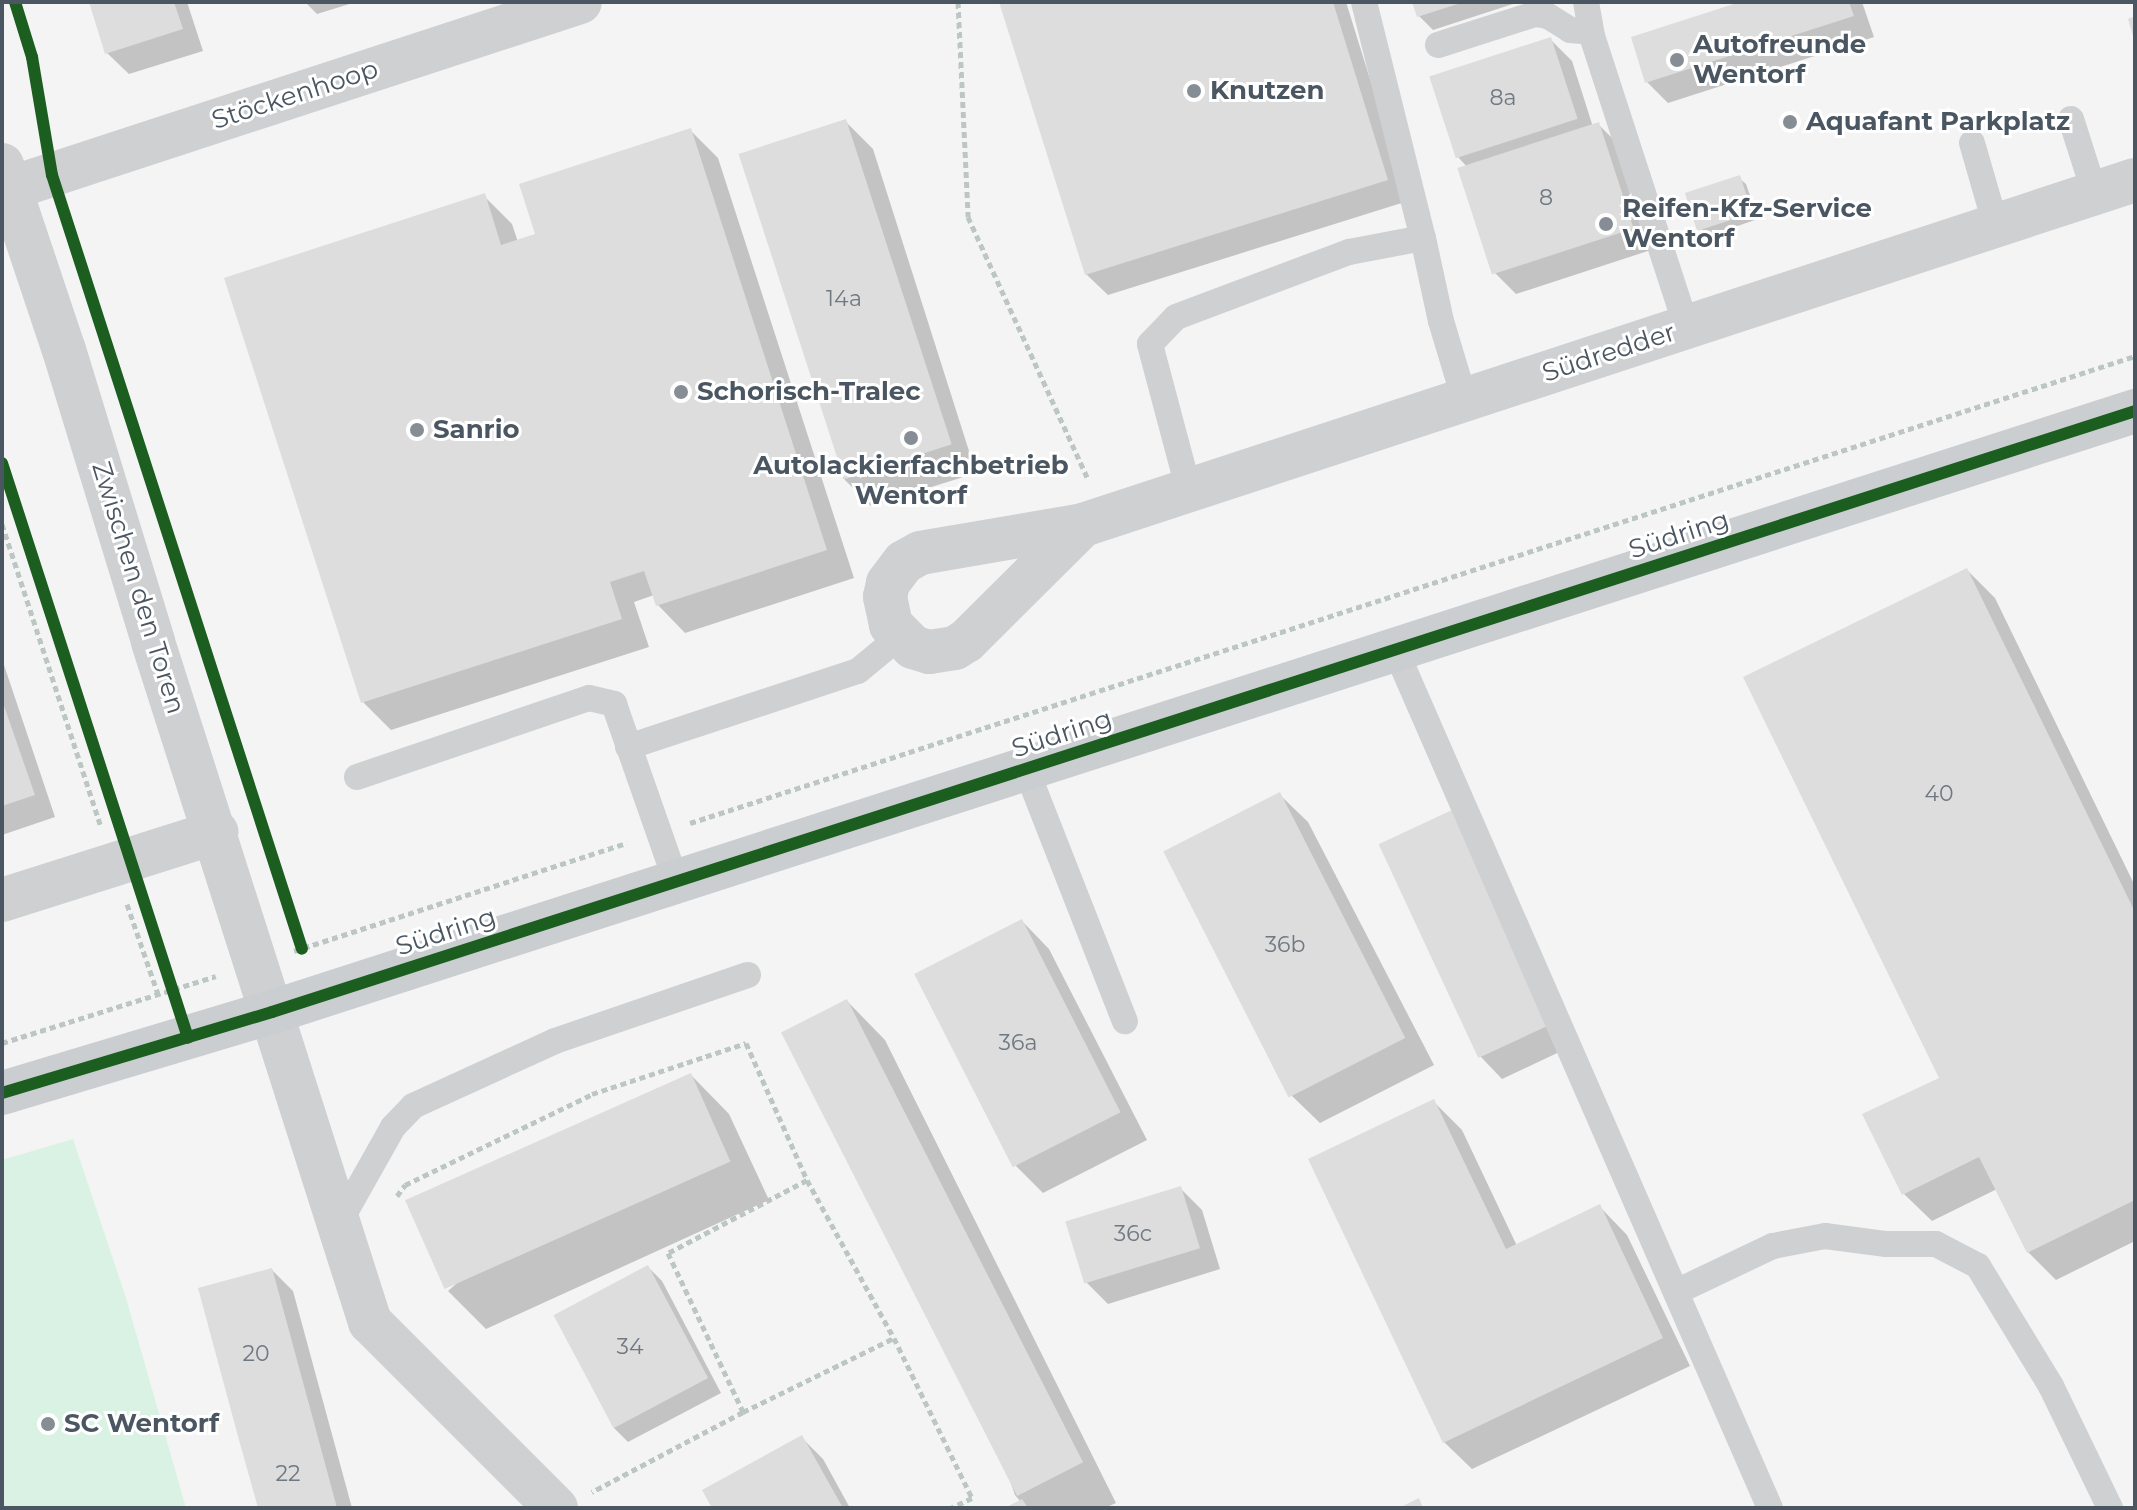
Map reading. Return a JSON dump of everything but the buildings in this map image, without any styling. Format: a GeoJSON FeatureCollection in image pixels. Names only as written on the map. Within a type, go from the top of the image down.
{"type":"FeatureCollection","features":[{"type":"Feature","properties":{"kind":"main road","name":"Südring"},"geometry":{"type":"LineString","coordinates":[[2,1093],[272,1012],[2135,411]]}},
{"type":"Feature","properties":{"kind":"street","name":"Stöckenhoop"},"geometry":{"type":"LineString","coordinates":[[5,182],[580,2]]}},
{"type":"Feature","properties":{"kind":"street","name":"Zwischen den Toren"},"geometry":{"type":"LineString","coordinates":[[5,182],[272,1012]]}},
{"type":"Feature","properties":{"kind":"street","name":"Südredder"},"geometry":{"type":"LineString","coordinates":[[1083,525],[966,641],[955,648],[929,652],[899,637],[886,612],[885,597],[894,571],[911,557],[929,551],[1083,525],[2115,187]]}},
{"type":"Feature","properties":{"kind":"street"},"geometry":{"type":"LineString","coordinates":[[2,900],[216,832]]}},
{"type":"Feature","properties":{"kind":"street"},"geometry":{"type":"LineString","coordinates":[[272,1012],[370,1322],[554,1501]]}},
{"type":"Feature","properties":{"kind":"lane"},"geometry":{"type":"LineString","coordinates":[[1364,2],[1441,321],[1465,401]]}},
{"type":"Feature","properties":{"kind":"lane"},"geometry":{"type":"LineString","coordinates":[[1586,2],[1591,32],[1687,328]]}},
{"type":"Feature","properties":{"kind":"lane"},"geometry":{"type":"LineString","coordinates":[[1438,45],[1535,14],[1548,16],[1570,30],[1591,32]]}},
{"type":"Feature","properties":{"kind":"lane"},"geometry":{"type":"LineString","coordinates":[[2071,119],[2115,187]]}},
{"type":"Feature","properties":{"kind":"lane"},"geometry":{"type":"LineString","coordinates":[[1972,143],[1996,226]]}},
{"type":"Feature","properties":{"kind":"lane"},"geometry":{"type":"LineString","coordinates":[[1189,491],[1150,344],[1176,317],[1349,252],[1423,238]]}},
{"type":"Feature","properties":{"kind":"lane"},"geometry":{"type":"LineString","coordinates":[[628,747],[858,671],[899,637]]}},
{"type":"Feature","properties":{"kind":"lane"},"geometry":{"type":"LineString","coordinates":[[1395,649],[1770,1508]]}},
{"type":"Feature","properties":{"kind":"lane"},"geometry":{"type":"LineString","coordinates":[[357,777],[589,698],[614,704],[676,881]]}},
{"type":"Feature","properties":{"kind":"lane"},"geometry":{"type":"LineString","coordinates":[[1026,769],[1125,1021]]}},
{"type":"Feature","properties":{"kind":"lane"},"geometry":{"type":"LineString","coordinates":[[339,1223],[393,1127],[413,1106],[555,1041],[748,975]]}},
{"type":"Feature","properties":{"kind":"lane"},"geometry":{"type":"LineString","coordinates":[[1676,1292],[1773,1246],[1825,1236],[1886,1244],[1936,1244],[1978,1266],[2051,1386],[2110,1508]]}},
{"type":"Feature","properties":{"kind":"path"},"geometry":{"type":"LineString","coordinates":[[958,2],[968,217],[1094,492],[1083,525]]}},
{"type":"Feature","properties":{"kind":"path"},"geometry":{"type":"LineString","coordinates":[[2,1043],[2135,356]]}},
{"type":"Feature","properties":{"kind":"path"},"geometry":{"type":"LineString","coordinates":[[2,524],[158,994]]}},
{"type":"Feature","properties":{"kind":"path"},"geometry":{"type":"LineString","coordinates":[[167,975],[172,990]]}},
{"type":"Feature","properties":{"kind":"path"},"geometry":{"type":"LineString","coordinates":[[396,1198],[405,1185],[592,1094],[746,1043],[807,1180],[894,1338],[972,1498],[951,1508]]}},
{"type":"Feature","properties":{"kind":"path"},"geometry":{"type":"LineString","coordinates":[[743,1412],[668,1253],[807,1180]]}},
{"type":"Feature","properties":{"kind":"path"},"geometry":{"type":"LineString","coordinates":[[554,1501],[894,1338]]}},
{"type":"Feature","properties":{"kind":"green space"},"geometry":{"type":"Polygon","coordinates":[[[73,1139],[126,1298],[186,1508],[2,1508],[2,1160],[73,1139]]]}},
{"type":"Feature","properties":{"kind":"cycle path"},"geometry":{"type":"LineString","coordinates":[[15,2],[32,57],[52,175],[302,949]]}},
{"type":"Feature","properties":{"kind":"cycle path"},"geometry":{"type":"LineString","coordinates":[[2,1093],[272,1012],[2135,411]]}},
{"type":"Feature","properties":{"kind":"cycle path"},"geometry":{"type":"LineString","coordinates":[[2,463],[188,1038]]}},
{"type":"Feature","properties":{"kind":"place","name":"Autofreunde Wentorf"},"geometry":{"type":"Point","coordinates":[1677,60]}},
{"type":"Feature","properties":{"kind":"place","name":"Knutzen"},"geometry":{"type":"Point","coordinates":[1194,91]}},
{"type":"Feature","properties":{"kind":"place","name":"Aquafant Parkplatz"},"geometry":{"type":"Point","coordinates":[1790,122]}},
{"type":"Feature","properties":{"kind":"place","name":"Reifen-Kfz-Service Wentorf"},"geometry":{"type":"Point","coordinates":[1606,224]}},
{"type":"Feature","properties":{"kind":"place","name":"Schorisch-Tralec"},"geometry":{"type":"Point","coordinates":[681,392]}},
{"type":"Feature","properties":{"kind":"place","name":"Sanrio"},"geometry":{"type":"Point","coordinates":[417,430]}},
{"type":"Feature","properties":{"kind":"place","name":"Autolackierfachbetrieb Wentorf"},"geometry":{"type":"Point","coordinates":[911,438]}},
{"type":"Feature","properties":{"kind":"place","name":"SC Wentorf"},"geometry":{"type":"Point","coordinates":[48,1424]}}]}
